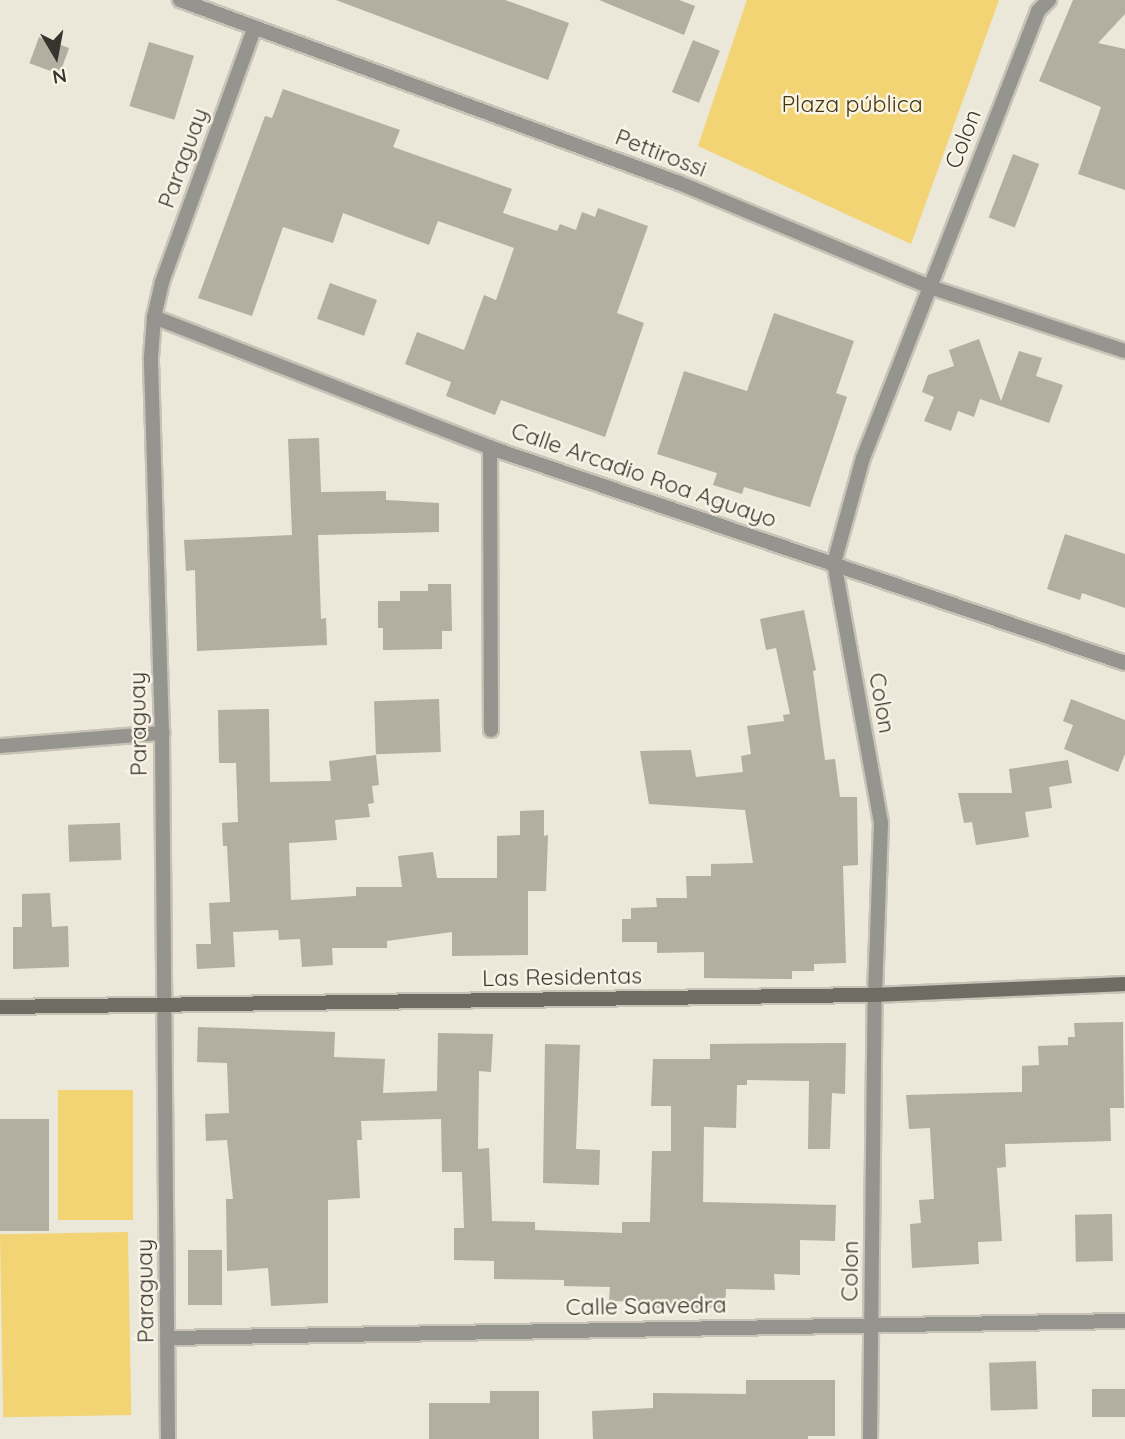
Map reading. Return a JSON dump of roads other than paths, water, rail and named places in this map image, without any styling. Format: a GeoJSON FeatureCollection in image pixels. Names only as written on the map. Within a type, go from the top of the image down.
{"type":"FeatureCollection","features":[{"type":"Feature","properties":{"kind":"main road","name":"Las Residentas"},"geometry":{"type":"LineString","coordinates":[[1,1011],[163,1005],[875,995],[1125,984]]}},
{"type":"Feature","properties":{"kind":"street","name":"Pettirossi"},"geometry":{"type":"LineString","coordinates":[[180,0],[679,183],[930,288],[1125,351]]}},
{"type":"Feature","properties":{"kind":"street","name":"Colon"},"geometry":{"type":"LineString","coordinates":[[870,1439],[875,995],[881,823],[834,563],[863,457],[1038,11],[1049,0]]}},
{"type":"Feature","properties":{"kind":"street","name":"Paraguay"},"geometry":{"type":"LineString","coordinates":[[168,1439],[162,733],[151,357],[162,282],[255,27]]}},
{"type":"Feature","properties":{"kind":"street","name":"Calle Arcadio Roa Aguayo"},"geometry":{"type":"LineString","coordinates":[[155,317],[490,447],[1125,663]]}},
{"type":"Feature","properties":{"kind":"street"},"geometry":{"type":"LineString","coordinates":[[490,447],[491,730]]}},
{"type":"Feature","properties":{"kind":"street"},"geometry":{"type":"LineString","coordinates":[[0,746],[162,733]]}},
{"type":"Feature","properties":{"kind":"street","name":"Calle Saavedra"},"geometry":{"type":"LineString","coordinates":[[168,1338],[1125,1321]]}},
{"type":"Feature","properties":{"kind":"park label","name":"Plaza pública"},"geometry":{"type":"Point","coordinates":[852,104]}}]}
